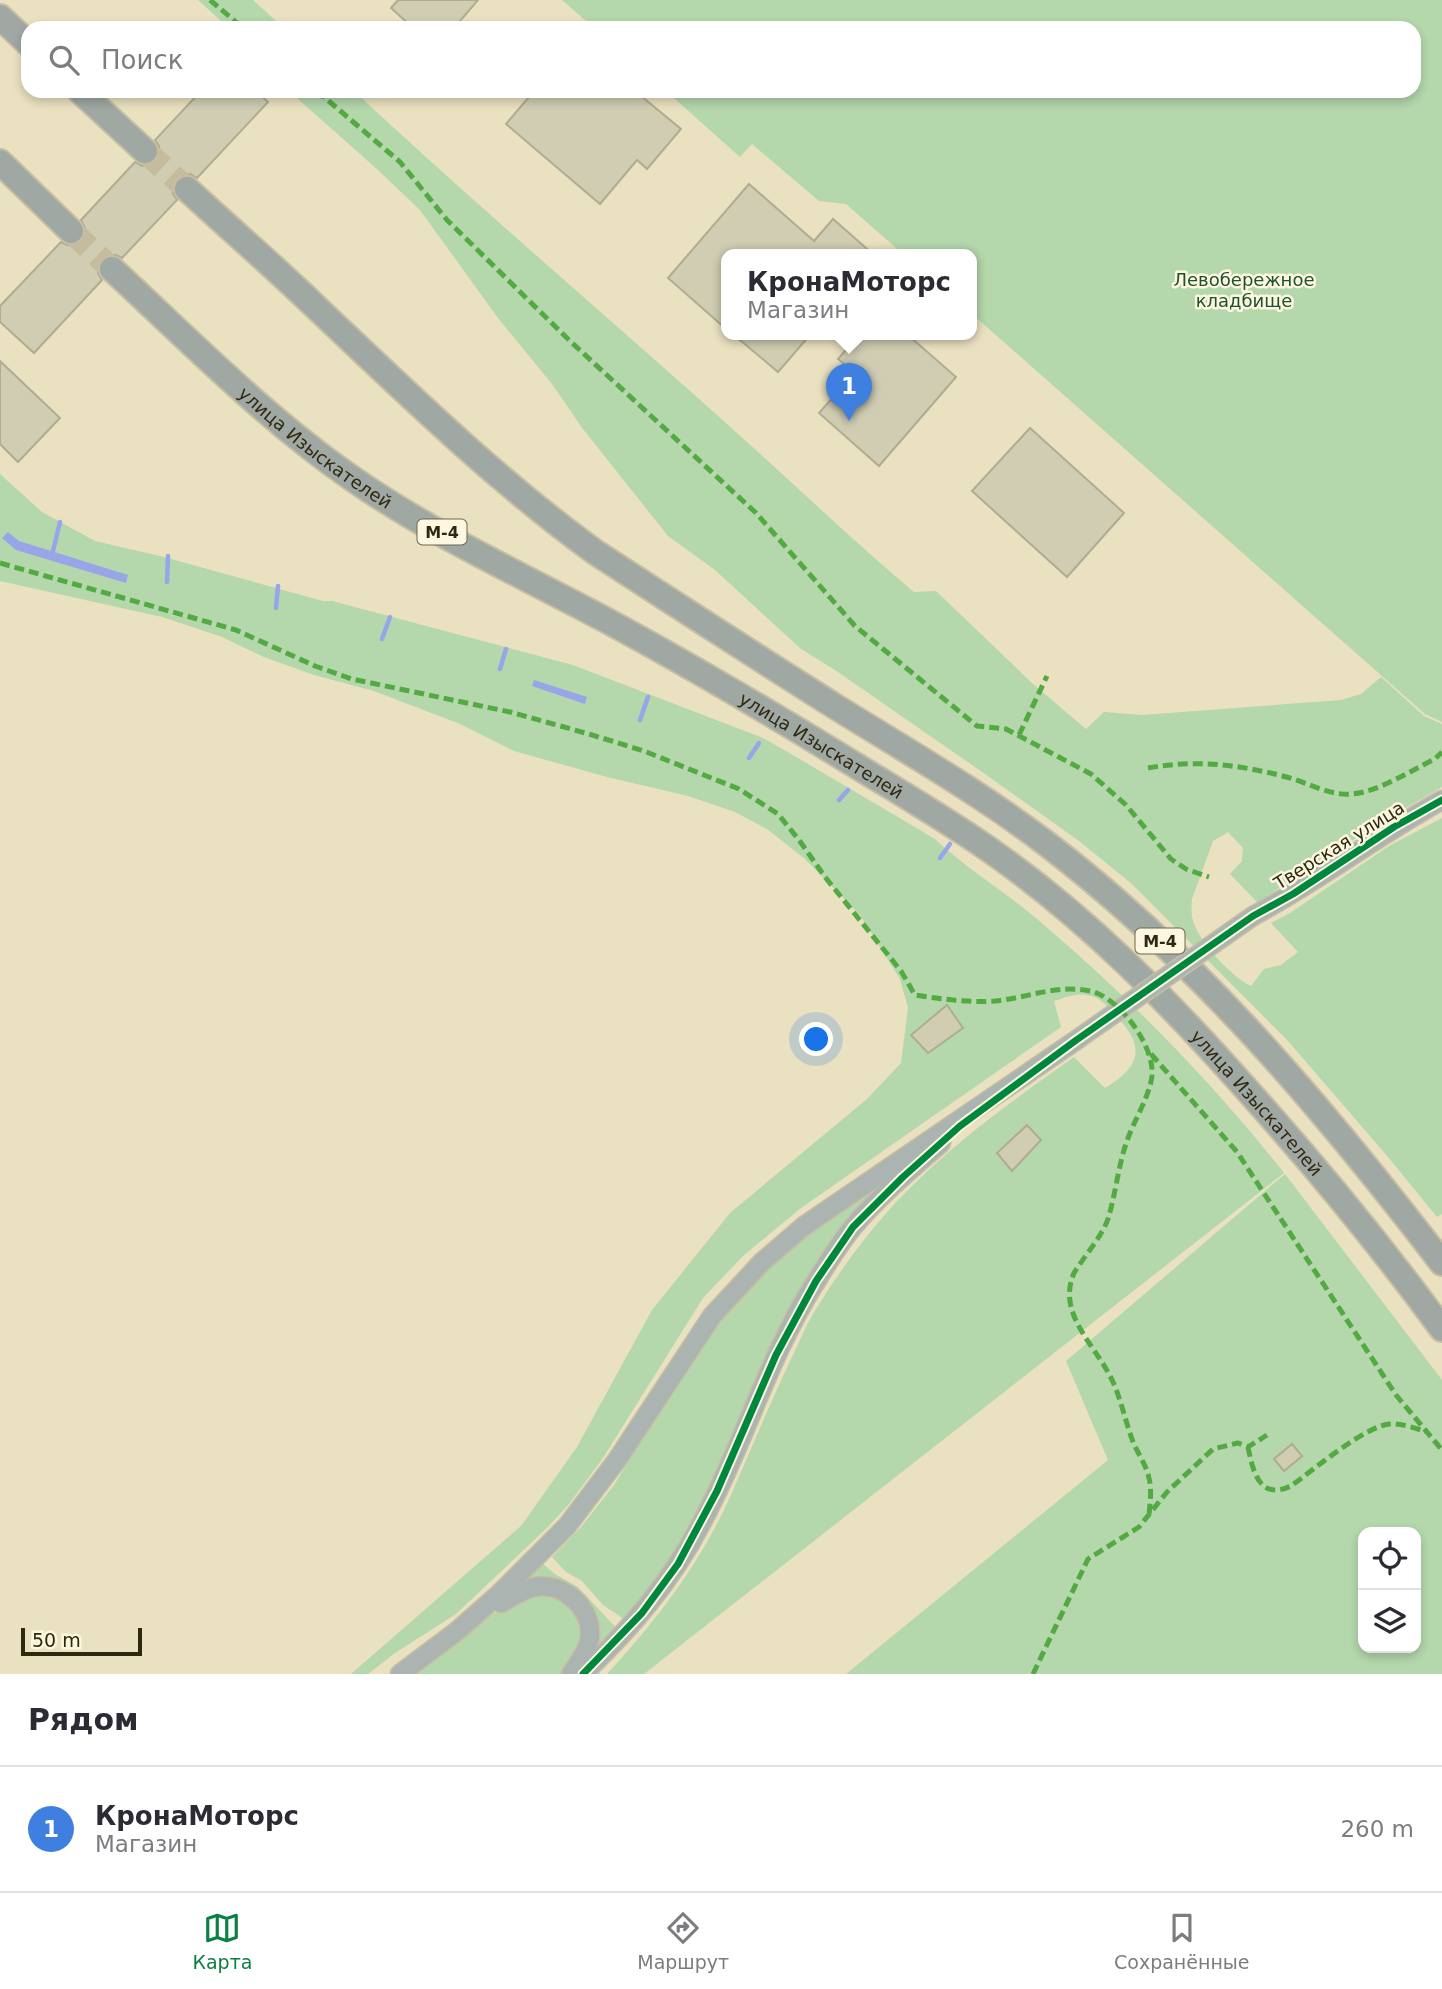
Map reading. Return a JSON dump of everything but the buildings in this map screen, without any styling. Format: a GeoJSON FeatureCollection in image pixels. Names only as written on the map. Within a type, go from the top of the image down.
{"type":"FeatureCollection","features":[{"type":"Feature","properties":{"kind":"highway"},"geometry":{"type":"LineString","coordinates":[[0,17],[21,36]]}},
{"type":"Feature","properties":{"kind":"highway"},"geometry":{"type":"LineString","coordinates":[[88,98],[145,151]]}},
{"type":"Feature","properties":{"kind":"highway"},"geometry":{"type":"LineString","coordinates":[[0,162],[71,231]]}},
{"type":"Feature","properties":{"kind":"highway","name":"М-4"},"geometry":{"type":"LineString","coordinates":[[187,189],[454,438],[558,525],[606,559],[1015,821],[1104,891],[1197,976],[1241,1024],[1336,1132],[1442,1264]]}},
{"type":"Feature","properties":{"kind":"highway","name":"улица Изыскателей"},"geometry":{"type":"LineString","coordinates":[[112,269],[276,418],[356,481],[402,510],[773,713],[941,818],[1035,883],[1106,944],[1165,1000],[1212,1051],[1358,1217],[1442,1329]]}},
{"type":"Feature","properties":{"kind":"street","name":"Тверская улица"},"geometry":{"type":"LineString","coordinates":[[1075,1041],[1253,916],[1293,894],[1394,827],[1442,800]]}},
{"type":"Feature","properties":{"kind":"street"},"geometry":{"type":"LineString","coordinates":[[456,1632],[499,1595],[567,1526],[617,1460],[712,1316],[762,1262],[804,1226],[1075,1041]]}},
{"type":"Feature","properties":{"kind":"street"},"geometry":{"type":"LineString","coordinates":[[583,1674],[642,1613],[678,1564],[717,1491],[776,1355],[816,1281],[853,1227],[960,1126],[1075,1041]]}},
{"type":"Feature","properties":{"kind":"street"},"geometry":{"type":"LineString","coordinates":[[400,1674],[488,1611],[527,1589],[544,1586],[562,1590],[582,1608],[590,1630],[588,1646],[571,1674]]}},
{"type":"Feature","properties":{"kind":"green space"},"geometry":{"type":"Polygon","coordinates":[[[198,0],[253,0],[276,21],[221,21],[198,0]]]}},
{"type":"Feature","properties":{"kind":"green space","name":"Левобережное кладбище"},"geometry":{"type":"Polygon","coordinates":[[[562,0],[1442,0],[1442,722],[1425,714],[977,318],[977,249],[897,249],[846,204],[819,201],[752,144],[740,157],[674,98],[1421,98],[1421,21],[586,21],[562,0]]]}},
{"type":"Feature","properties":{"kind":"green space"},"geometry":{"type":"Polygon","coordinates":[[[297,98],[362,98],[894,575],[914,592],[936,591],[1033,684],[1086,729],[1104,712],[1142,715],[1341,700],[1361,694],[1381,677],[1424,716],[1442,724],[1442,787],[1378,824],[1258,903],[1230,874],[1242,861],[1243,848],[1228,832],[1213,841],[1192,899],[1191,909],[1195,926],[1211,951],[1235,976],[1251,986],[1264,969],[1281,965],[1298,952],[1271,923],[1389,846],[1442,818],[1442,1214],[1437,1217],[1288,1041],[1132,884],[1079,841],[985,774],[801,649],[715,570],[668,536],[498,318],[420,210],[297,98]]]}},
{"type":"Feature","properties":{"kind":"green space"},"geometry":{"type":"Polygon","coordinates":[[[0,474],[42,512],[95,541],[573,665],[763,738],[935,839],[961,862],[1031,914],[1108,982],[1170,1043],[1229,1107],[1284,1173],[644,1674],[607,1674],[676,1591],[705,1545],[730,1497],[810,1319],[872,1230],[913,1185],[951,1150],[1074,1057],[1105,1088],[1132,1064],[1135,1046],[1132,1037],[1103,1002],[1095,997],[1082,995],[1054,1001],[1061,1027],[801,1208],[744,1255],[703,1298],[603,1458],[548,1527],[456,1614],[395,1653],[368,1674],[351,1674],[521,1526],[577,1447],[652,1310],[730,1213],[867,1099],[901,1063],[908,1008],[900,979],[860,915],[805,859],[767,829],[735,812],[688,796],[514,751],[460,724],[374,691],[314,675],[264,657],[222,637],[162,617],[0,581],[0,474]]]}},
{"type":"Feature","properties":{"kind":"green space"},"geometry":{"type":"Polygon","coordinates":[[[894,1168],[757,1385],[698,1513],[674,1554],[658,1580],[624,1619],[603,1605],[582,1581],[566,1572],[552,1557],[581,1527],[614,1485],[714,1322],[801,1236],[894,1168]]]}},
{"type":"Feature","properties":{"kind":"green space"},"geometry":{"type":"Polygon","coordinates":[[[1285,1174],[1442,1380],[1442,1674],[846,1674],[1108,1460],[1066,1361],[1285,1174]]]}},
{"type":"Feature","properties":{"kind":"green space"},"geometry":{"type":"Polygon","coordinates":[[[542,1563],[578,1587],[619,1631],[583,1668],[595,1647],[559,1581],[542,1577],[522,1584],[542,1563]]]}},
{"type":"Feature","properties":{"kind":"green space"},"geometry":{"type":"Polygon","coordinates":[[[550,1592],[572,1603],[585,1633],[565,1674],[417,1674],[462,1635],[496,1612],[531,1596],[550,1592]]]}},
{"type":"Feature","properties":{"kind":"water"},"geometry":{"type":"Polygon","coordinates":[[[8,532],[19,541],[128,575],[126,583],[16,550],[2,538],[8,532]]]}},
{"type":"Feature","properties":{"kind":"water"},"geometry":{"type":"Polygon","coordinates":[[[534,680],[587,697],[585,704],[532,686],[534,680]]]}},
{"type":"Feature","properties":{"kind":"waterway"},"geometry":{"type":"LineString","coordinates":[[53,551],[60,522]]}},
{"type":"Feature","properties":{"kind":"waterway"},"geometry":{"type":"LineString","coordinates":[[167,582],[168,556]]}},
{"type":"Feature","properties":{"kind":"waterway"},"geometry":{"type":"LineString","coordinates":[[276,608],[278,586]]}},
{"type":"Feature","properties":{"kind":"waterway"},"geometry":{"type":"LineString","coordinates":[[382,639],[390,617]]}},
{"type":"Feature","properties":{"kind":"waterway"},"geometry":{"type":"LineString","coordinates":[[500,669],[506,649]]}},
{"type":"Feature","properties":{"kind":"waterway"},"geometry":{"type":"LineString","coordinates":[[640,720],[648,697]]}},
{"type":"Feature","properties":{"kind":"waterway"},"geometry":{"type":"LineString","coordinates":[[749,758],[759,743]]}},
{"type":"Feature","properties":{"kind":"waterway"},"geometry":{"type":"LineString","coordinates":[[839,800],[848,790]]}},
{"type":"Feature","properties":{"kind":"waterway"},"geometry":{"type":"LineString","coordinates":[[940,858],[950,844]]}},
{"type":"Feature","properties":{"kind":"tunnel"},"geometry":{"type":"LineString","coordinates":[[145,151],[187,189]]}},
{"type":"Feature","properties":{"kind":"tunnel"},"geometry":{"type":"LineString","coordinates":[[71,231],[112,269]]}},
{"type":"Feature","properties":{"kind":"marked path"},"geometry":{"type":"LineString","coordinates":[[210,0],[235,21]]}},
{"type":"Feature","properties":{"kind":"marked path"},"geometry":{"type":"LineString","coordinates":[[325,98],[400,162],[447,220],[570,341],[756,513],[855,626],[977,726],[1006,729],[1091,774],[1126,805],[1171,859],[1186,869],[1209,877]]}},
{"type":"Feature","properties":{"kind":"marked path"},"geometry":{"type":"LineString","coordinates":[[0,563],[236,630],[315,666],[352,679],[510,712],[589,734],[644,751],[739,789],[778,814],[901,971],[915,995],[985,1001],[1078,989],[1101,995],[1112,1003],[1133,1024],[1141,1038],[1148,1051],[1152,1076],[1124,1150],[1108,1219],[1074,1273],[1070,1301],[1079,1326],[1113,1382],[1132,1439],[1148,1473],[1151,1492],[1149,1515]]}},
{"type":"Feature","properties":{"kind":"marked path"},"geometry":{"type":"LineString","coordinates":[[1019,735],[1047,676]]}},
{"type":"Feature","properties":{"kind":"marked path"},"geometry":{"type":"LineString","coordinates":[[1148,768],[1184,764],[1237,767],[1290,778],[1328,791],[1352,794],[1395,780],[1435,759],[1442,752]]}},
{"type":"Feature","properties":{"kind":"marked path"},"geometry":{"type":"LineString","coordinates":[[1151,1054],[1237,1152],[1396,1395],[1442,1450]]}},
{"type":"Feature","properties":{"kind":"marked path"},"geometry":{"type":"LineString","coordinates":[[1248,1447],[1259,1481],[1271,1490],[1280,1490],[1291,1486],[1339,1450],[1379,1427],[1398,1424],[1427,1432]]}},
{"type":"Feature","properties":{"kind":"marked path"},"geometry":{"type":"LineString","coordinates":[[1033,1674],[1088,1559],[1139,1527],[1167,1492],[1213,1449],[1238,1443],[1248,1447],[1267,1435]]}},
{"type":"Feature","properties":{"kind":"cycle path"},"geometry":{"type":"LineString","coordinates":[[583,1674],[642,1613],[678,1564],[717,1491],[776,1355],[816,1281],[853,1227],[960,1126],[1075,1041],[1253,916],[1293,894],[1394,827],[1442,800]]}},
{"type":"Feature","properties":{"kind":"place","name":"КронаМоторс"},"geometry":{"type":"Point","coordinates":[849,421]}}]}
